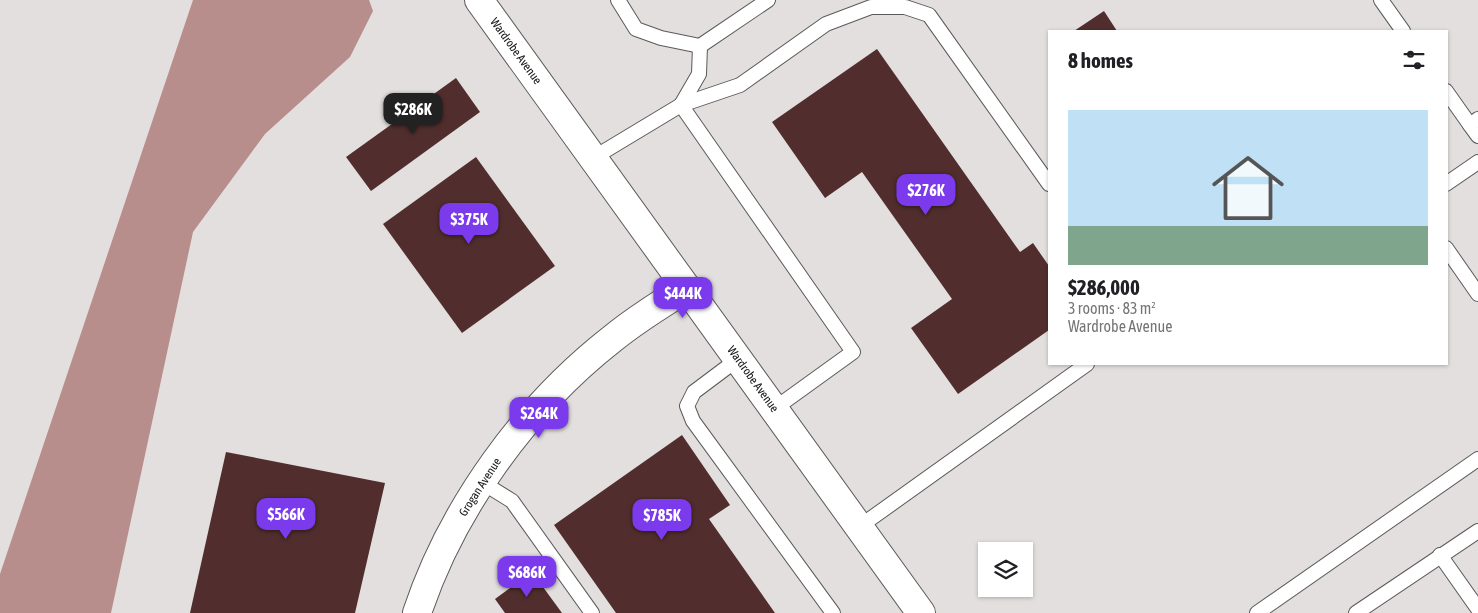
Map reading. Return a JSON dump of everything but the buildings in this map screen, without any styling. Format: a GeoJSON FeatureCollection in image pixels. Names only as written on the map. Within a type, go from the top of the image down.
{"type":"FeatureCollection","features":[{"type":"Feature","properties":{"kind":"street","name":"Wardrobe Avenue"},"geometry":{"type":"LineString","coordinates":[[479,0],[859,527],[916,612]]}},
{"type":"Feature","properties":{"kind":"street","name":"Grogan Avenue"},"geometry":{"type":"LineString","coordinates":[[417,613],[425,589],[459,518],[513,436],[559,385],[611,339],[687,288]]}},
{"type":"Feature","properties":{"kind":"lane"},"geometry":{"type":"LineString","coordinates":[[618,0],[636,28],[661,38],[700,46],[768,0]]}},
{"type":"Feature","properties":{"kind":"lane"},"geometry":{"type":"LineString","coordinates":[[1380,0],[1402,30]]}},
{"type":"Feature","properties":{"kind":"lane"},"geometry":{"type":"LineString","coordinates":[[593,158],[680,105],[740,85],[826,24],[871,7],[905,7],[930,15],[1048,183]]}},
{"type":"Feature","properties":{"kind":"lane"},"geometry":{"type":"LineString","coordinates":[[680,105],[699,74],[700,46]]}},
{"type":"Feature","properties":{"kind":"lane"},"geometry":{"type":"LineString","coordinates":[[1448,93],[1475,126]]}},
{"type":"Feature","properties":{"kind":"lane"},"geometry":{"type":"LineString","coordinates":[[680,105],[852,352],[774,409]]}},
{"type":"Feature","properties":{"kind":"lane"},"geometry":{"type":"LineString","coordinates":[[1448,183],[1478,162]]}},
{"type":"Feature","properties":{"kind":"lane"},"geometry":{"type":"LineString","coordinates":[[1448,251],[1478,294]]}},
{"type":"Feature","properties":{"kind":"lane"},"geometry":{"type":"LineString","coordinates":[[738,358],[694,392],[688,406],[690,414],[693,421],[833,613]]}},
{"type":"Feature","properties":{"kind":"lane"},"geometry":{"type":"LineString","coordinates":[[859,527],[1086,365]]}},
{"type":"Feature","properties":{"kind":"lane"},"geometry":{"type":"LineString","coordinates":[[1257,613],[1478,459]]}},
{"type":"Feature","properties":{"kind":"lane"},"geometry":{"type":"LineString","coordinates":[[483,483],[512,502],[592,613]]}},
{"type":"Feature","properties":{"kind":"lane"},"geometry":{"type":"LineString","coordinates":[[1356,613],[1478,530]]}},
{"type":"Feature","properties":{"kind":"lane"},"geometry":{"type":"LineString","coordinates":[[1440,555],[1478,609]]}},
{"type":"Feature","properties":{"kind":"shaded area"},"geometry":{"type":"Polygon","coordinates":[[[193,0],[369,0],[373,11],[350,57],[265,134],[193,232],[111,613],[0,613],[0,574],[193,0]]]}}]}
